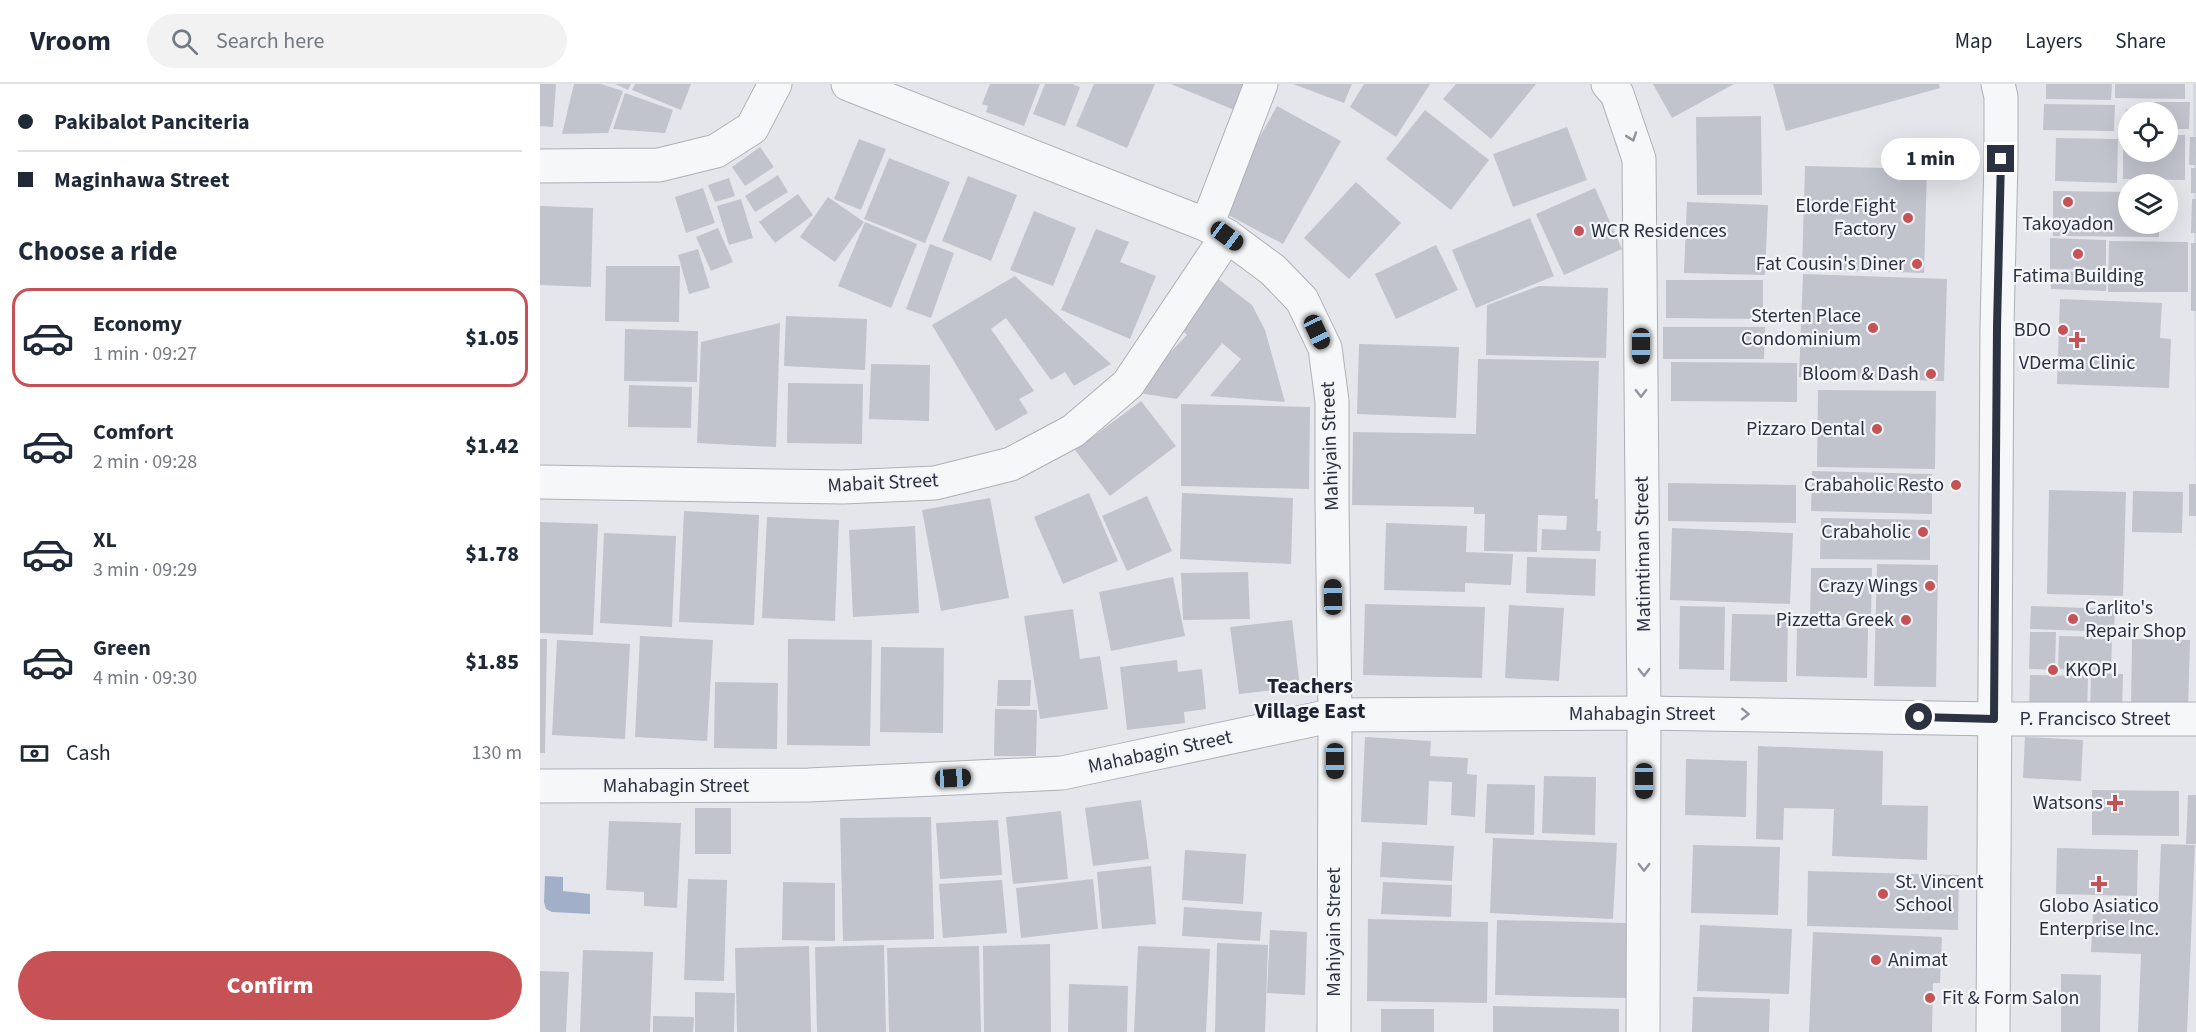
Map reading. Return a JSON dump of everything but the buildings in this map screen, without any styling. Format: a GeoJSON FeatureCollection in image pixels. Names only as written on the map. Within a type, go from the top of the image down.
{"type":"FeatureCollection","features":[{"type":"Feature","properties":{"kind":"street"},"geometry":{"type":"LineString","coordinates":[[540,166],[659,165],[716,151],[752,128],[775,84]]}},
{"type":"Feature","properties":{"kind":"street","name":"Mahiyain Street"},"geometry":{"type":"LineString","coordinates":[[848,84],[1217,230],[1273,270],[1302,300],[1325,348],[1332,401],[1335,716],[1334,1032]]}},
{"type":"Feature","properties":{"kind":"street","name":"Mabait Street"},"geometry":{"type":"LineString","coordinates":[[540,482],[843,487],[935,483],[1011,464],[1073,431],[1128,384],[1217,230],[1260,84]]}},
{"type":"Feature","properties":{"kind":"street","name":"Matimtiman Street"},"geometry":{"type":"LineString","coordinates":[[1608,84],[1617,94],[1639,159],[1644,713],[1643,1032]]}},
{"type":"Feature","properties":{"kind":"street"},"geometry":{"type":"LineString","coordinates":[[1993,1032],[1997,327],[2001,159],[2001,97],[1998,84]]}},
{"type":"Feature","properties":{"kind":"street","name":"Mahabagin Street"},"geometry":{"type":"LineString","coordinates":[[540,786],[809,785],[1062,773],[1335,716],[1644,713],[1994,719]]}},
{"type":"Feature","properties":{"kind":"street","name":"P. Francisco Street"},"geometry":{"type":"LineString","coordinates":[[1994,719],[2196,719]]}},
{"type":"Feature","properties":{"kind":"shaded area"},"geometry":{"type":"Polygon","coordinates":[[[2193,84],[2196,84],[2196,552],[2193,84]]]}},
{"type":"Feature","properties":{"kind":"water"},"geometry":{"type":"Polygon","coordinates":[[[545,876],[563,877],[563,891],[590,894],[590,914],[552,912],[546,909],[545,876]]]}},
{"type":"Feature","properties":{"kind":"place","name":"Takoyadon"},"geometry":{"type":"Point","coordinates":[2068,202]}},
{"type":"Feature","properties":{"kind":"place","name":"Elorde Fight Factory"},"geometry":{"type":"Point","coordinates":[1908,218]}},
{"type":"Feature","properties":{"kind":"place","name":"WCR Residences"},"geometry":{"type":"Point","coordinates":[1579,231]}},
{"type":"Feature","properties":{"kind":"place","name":"Fatima Building"},"geometry":{"type":"Point","coordinates":[2078,254]}},
{"type":"Feature","properties":{"kind":"place","name":"Fat Cousin's Diner"},"geometry":{"type":"Point","coordinates":[1917,264]}},
{"type":"Feature","properties":{"kind":"place","name":"Sterten Place Condominium"},"geometry":{"type":"Point","coordinates":[1873,328]}},
{"type":"Feature","properties":{"kind":"place","name":"BDO"},"geometry":{"type":"Point","coordinates":[2063,330]}},
{"type":"Feature","properties":{"kind":"place","name":"VDerma Clinic"},"geometry":{"type":"Point","coordinates":[2077,340]}},
{"type":"Feature","properties":{"kind":"place","name":"Bloom & Dash"},"geometry":{"type":"Point","coordinates":[1931,374]}},
{"type":"Feature","properties":{"kind":"place","name":"Pizzaro Dental"},"geometry":{"type":"Point","coordinates":[1877,429]}},
{"type":"Feature","properties":{"kind":"place","name":"Crabaholic Resto"},"geometry":{"type":"Point","coordinates":[1956,485]}},
{"type":"Feature","properties":{"kind":"place","name":"Crabaholic"},"geometry":{"type":"Point","coordinates":[1923,532]}},
{"type":"Feature","properties":{"kind":"place","name":"Crazy Wings"},"geometry":{"type":"Point","coordinates":[1930,586]}},
{"type":"Feature","properties":{"kind":"place","name":"Carlito's Repair Shop"},"geometry":{"type":"Point","coordinates":[2073,619]}},
{"type":"Feature","properties":{"kind":"place","name":"Pizzetta Greek"},"geometry":{"type":"Point","coordinates":[1906,620]}},
{"type":"Feature","properties":{"kind":"place","name":"KKOPI"},"geometry":{"type":"Point","coordinates":[2053,670]}},
{"type":"Feature","properties":{"kind":"place","name":"Watsons"},"geometry":{"type":"Point","coordinates":[2115,803]}},
{"type":"Feature","properties":{"kind":"place","name":"Globo Asiatico Enterprise Inc."},"geometry":{"type":"Point","coordinates":[2099,884]}},
{"type":"Feature","properties":{"kind":"place","name":"St. Vincent School"},"geometry":{"type":"Point","coordinates":[1883,894]}},
{"type":"Feature","properties":{"kind":"place","name":"Animat"},"geometry":{"type":"Point","coordinates":[1876,960]}},
{"type":"Feature","properties":{"kind":"place","name":"Fit & Form Salon"},"geometry":{"type":"Point","coordinates":[1930,998]}},
{"type":"Feature","properties":{"kind":"district","name":"Teachers Village East"},"geometry":{"type":"Point","coordinates":[1310,698]}},
{"type":"Feature","properties":{"kind":"route"},"geometry":{"type":"LineString","coordinates":[[1919,717],[1994,719],[1997,327],[2001,159]]}}]}
